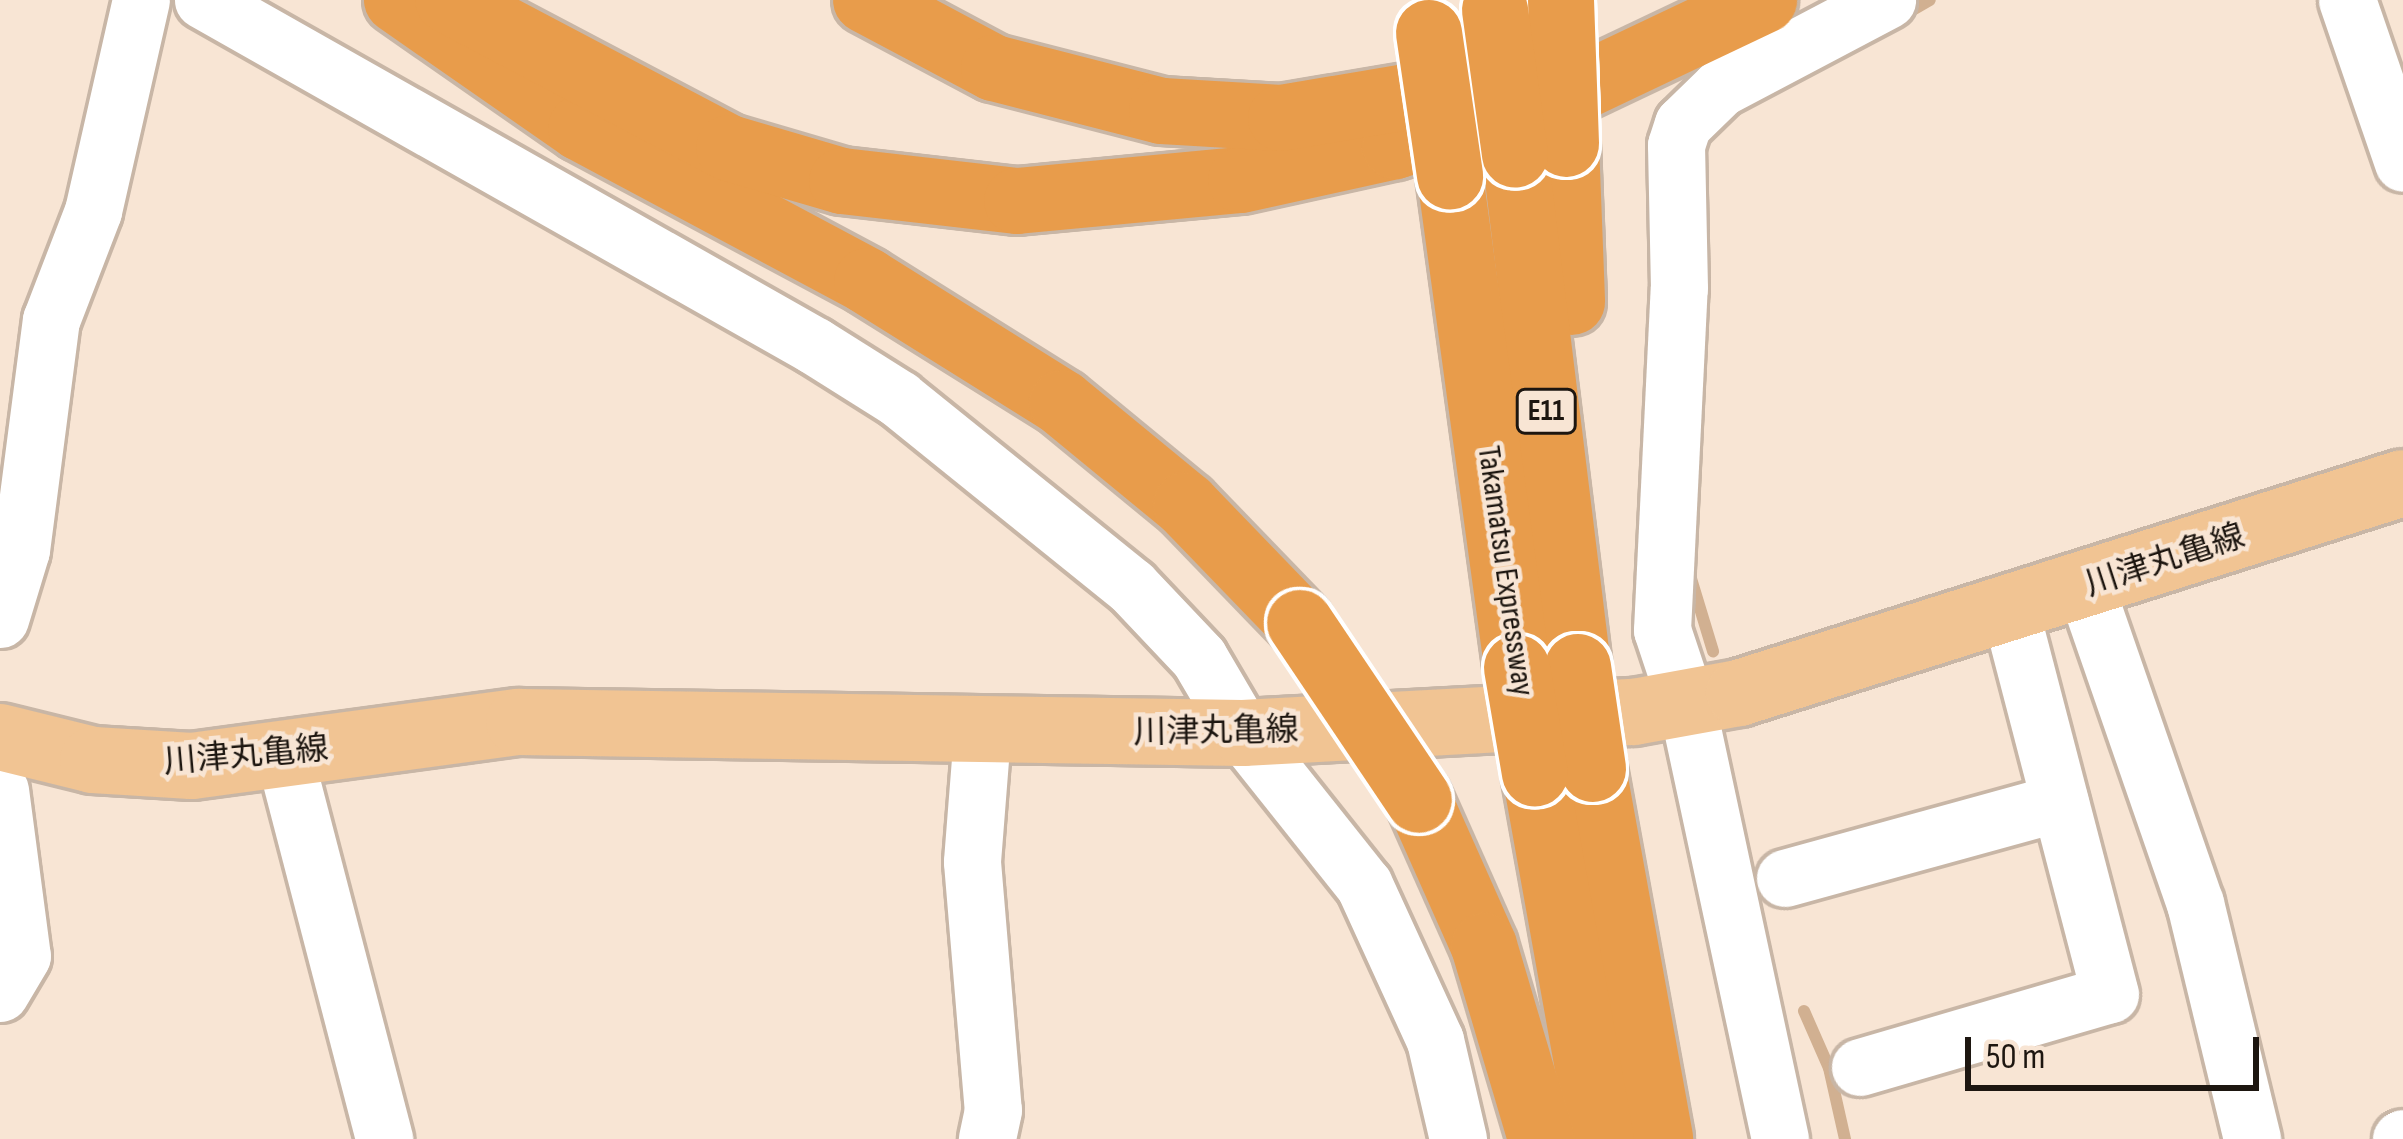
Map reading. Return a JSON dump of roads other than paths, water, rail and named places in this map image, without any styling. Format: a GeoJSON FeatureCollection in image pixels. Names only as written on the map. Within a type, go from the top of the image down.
{"type":"FeatureCollection","features":[{"type":"Feature","properties":{"kind":"highway"},"geometry":{"type":"LineString","coordinates":[[397,0],[581,128],[867,281],[1062,403],[1186,505],[1300,623],[1419,800],[1484,946],[1541,1139]]}},
{"type":"Feature","properties":{"kind":"highway"},"geometry":{"type":"LineString","coordinates":[[448,0],[729,148],[842,181],[1017,200],[1241,181],[1396,146],[1579,88],[1764,0]]}},
{"type":"Feature","properties":{"kind":"highway"},"geometry":{"type":"LineString","coordinates":[[866,0],[941,45],[1049,86],[1162,111],[1281,118],[1334,114],[1468,82],[1680,0]]}},
{"type":"Feature","properties":{"kind":"highway"},"geometry":{"type":"LineString","coordinates":[[1540,150],[1561,0]]}},
{"type":"Feature","properties":{"kind":"highway","name":"Takamatsu Expressway"},"geometry":{"type":"LineString","coordinates":[[1495,5],[1540,150],[1558,512],[1548,668]]}},
{"type":"Feature","properties":{"kind":"highway","name":"Takamatsu Expressway"},"geometry":{"type":"LineString","coordinates":[[1427,17],[1450,176],[1548,668],[1564,771],[1601,1139]]}},
{"type":"Feature","properties":{"kind":"highway","name":"Takamatsu Expressway"},"geometry":{"type":"LineString","coordinates":[[1564,771],[1660,1139]]}},
{"type":"Feature","properties":{"kind":"main road","name":"川津丸亀線"},"geometry":{"type":"LineString","coordinates":[[0,737],[138,765],[285,758],[519,722],[982,734],[1243,733],[1687,705],[2010,609],[2403,483]]}},
{"type":"Feature","properties":{"kind":"street"},"geometry":{"type":"LineString","coordinates":[[0,619],[21,550],[51,320],[93,211],[141,0]]}},
{"type":"Feature","properties":{"kind":"street"},"geometry":{"type":"LineString","coordinates":[[203,0],[899,399],[1131,586],[1199,658],[1243,733],[1364,885],[1401,952],[1435,1040],[1459,1139]]}},
{"type":"Feature","properties":{"kind":"street"},"geometry":{"type":"LineString","coordinates":[[1780,1139],[1687,705],[1662,630],[1678,288],[1676,145],[1683,124],[1720,88],[1887,0]]}},
{"type":"Feature","properties":{"kind":"street"},"geometry":{"type":"LineString","coordinates":[[2347,0],[2403,164]]}},
{"type":"Feature","properties":{"kind":"street"},"geometry":{"type":"LineString","coordinates":[[2084,586],[2195,903],[2252,1139]]}},
{"type":"Feature","properties":{"kind":"street"},"geometry":{"type":"LineString","coordinates":[[1860,1067],[1948,1020],[2110,994],[2010,609]]}},
{"type":"Feature","properties":{"kind":"street"},"geometry":{"type":"LineString","coordinates":[[982,734],[972,862],[993,1110],[987,1139]]}},
{"type":"Feature","properties":{"kind":"street"},"geometry":{"type":"LineString","coordinates":[[285,758],[384,1139]]}},
{"type":"Feature","properties":{"kind":"street"},"geometry":{"type":"LineString","coordinates":[[0,790],[22,956],[0,993]]}},
{"type":"Feature","properties":{"kind":"street"},"geometry":{"type":"LineString","coordinates":[[1785,878],[2060,802]]}},
{"type":"Feature","properties":{"kind":"waterway"},"geometry":{"type":"LineString","coordinates":[[1902,16],[1930,0]]}},
{"type":"Feature","properties":{"kind":"waterway"},"geometry":{"type":"LineString","coordinates":[[1689,572],[1713,651]]}},
{"type":"Feature","properties":{"kind":"waterway"},"geometry":{"type":"LineString","coordinates":[[1804,1011],[1829,1068],[1845,1139]]}}]}
